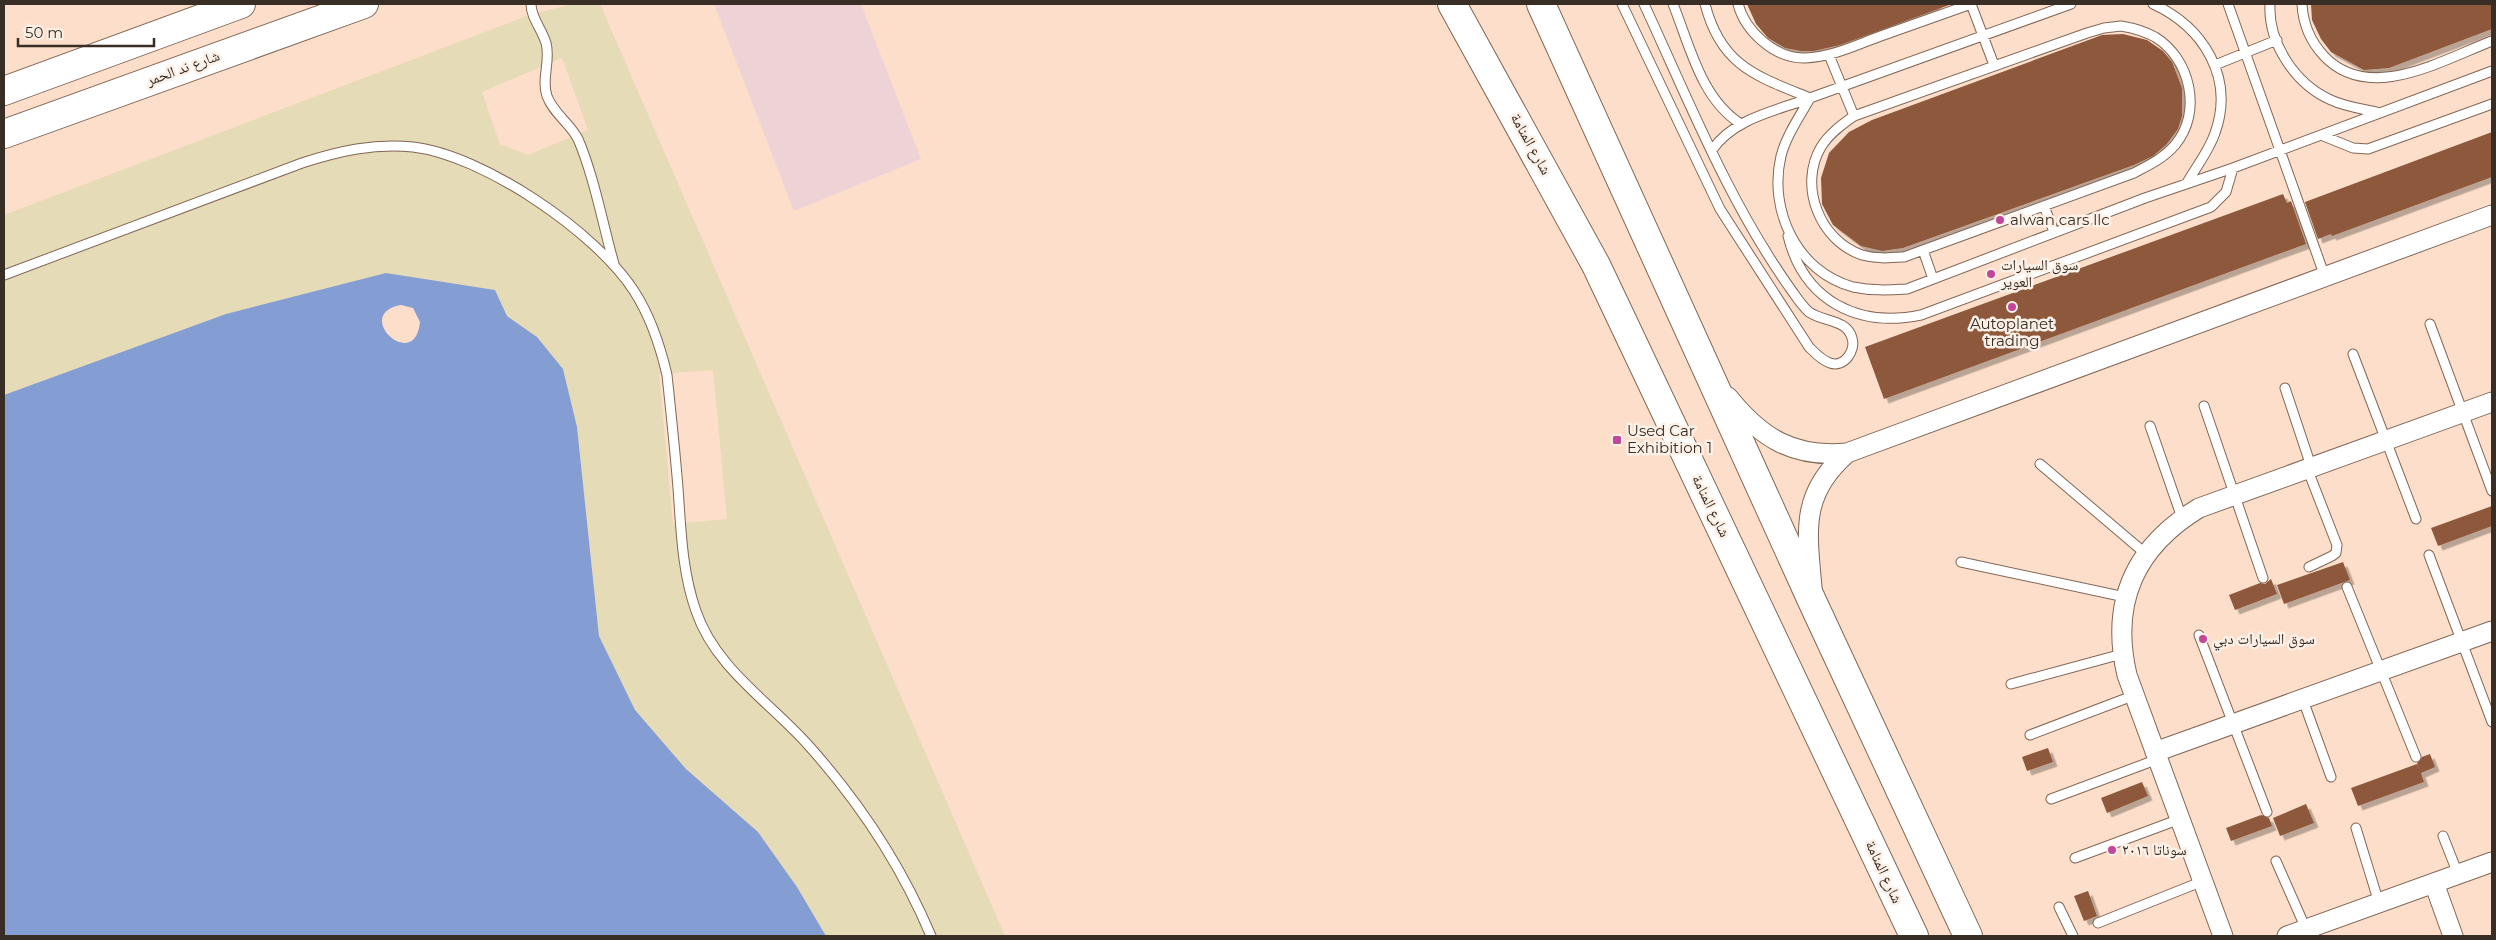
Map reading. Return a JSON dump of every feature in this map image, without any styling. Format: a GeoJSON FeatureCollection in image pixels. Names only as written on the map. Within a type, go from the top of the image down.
{"type":"FeatureCollection","features":[{"type":"Feature","properties":{"kind":"main road"},"geometry":{"type":"LineString","coordinates":[[4,91],[241,4]]}},
{"type":"Feature","properties":{"kind":"main road","name":"شارع ند الحمر"},"geometry":{"type":"LineString","coordinates":[[4,134],[364,4]]}},
{"type":"Feature","properties":{"kind":"main road","name":"شارع المنامة"},"geometry":{"type":"LineString","coordinates":[[1452,4],[1596,265],[1914,936]]}},
{"type":"Feature","properties":{"kind":"main road"},"geometry":{"type":"LineString","coordinates":[[1541,4],[1813,603],[1968,936]]}},
{"type":"Feature","properties":{"kind":"street"},"geometry":{"type":"LineString","coordinates":[[1711,377],[1743,416],[1777,442],[1804,451],[1832,454],[1847,453],[2492,215]]}},
{"type":"Feature","properties":{"kind":"street"},"geometry":{"type":"LineString","coordinates":[[2223,936],[2134,695],[2122,654],[2120,634],[2125,596],[2135,571],[2146,554],[2164,533],[2198,508],[2492,402]]}},
{"type":"Feature","properties":{"kind":"street"},"geometry":{"type":"LineString","coordinates":[[1813,603],[1807,543],[1808,515],[1817,488],[1830,469],[1847,453]]}},
{"type":"Feature","properties":{"kind":"street"},"geometry":{"type":"LineString","coordinates":[[2156,755],[2233,724],[2492,632]]}},
{"type":"Feature","properties":{"kind":"street"},"geometry":{"type":"LineString","coordinates":[[2287,936],[2492,862]]}},
{"type":"Feature","properties":{"kind":"street"},"geometry":{"type":"LineString","coordinates":[[2434,883],[2454,936]]}},
{"type":"Feature","properties":{"kind":"lane"},"geometry":{"type":"LineString","coordinates":[[531,4],[532,14],[546,42],[548,55],[545,88],[547,96],[571,128],[582,149],[614,266]]}},
{"type":"Feature","properties":{"kind":"lane"},"geometry":{"type":"LineString","coordinates":[[1622,4],[1720,209],[1736,238],[1809,346],[1819,357],[1831,364],[1839,364],[1847,359],[1852,351],[1853,341],[1850,332],[1844,325],[1821,318],[1808,311],[1800,302],[1739,208],[1644,4]]}},
{"type":"Feature","properties":{"kind":"lane"},"geometry":{"type":"LineString","coordinates":[[1673,4],[1707,89],[1716,103],[1741,124]]}},
{"type":"Feature","properties":{"kind":"lane"},"geometry":{"type":"LineString","coordinates":[[1705,4],[1710,22],[1721,44],[1737,62],[1757,76],[1810,98]]}},
{"type":"Feature","properties":{"kind":"lane"},"geometry":{"type":"LineString","coordinates":[[1738,4],[1750,29],[1765,44],[1783,53],[1802,58],[1829,55],[1971,4],[1994,65]]}},
{"type":"Feature","properties":{"kind":"lane"},"geometry":{"type":"LineString","coordinates":[[1712,150],[1729,130],[1741,124],[2069,4]]}},
{"type":"Feature","properties":{"kind":"lane"},"geometry":{"type":"LineString","coordinates":[[2153,4],[2172,12],[2190,26],[2204,44],[2215,65],[2220,87],[2220,110],[2215,133],[2187,183]]}},
{"type":"Feature","properties":{"kind":"lane"},"geometry":{"type":"LineString","coordinates":[[2228,4],[2282,149],[2325,277]]}},
{"type":"Feature","properties":{"kind":"lane"},"geometry":{"type":"LineString","coordinates":[[2270,4],[2277,40],[2282,54],[2295,72],[2311,88],[2330,100],[2380,113]]}},
{"type":"Feature","properties":{"kind":"lane"},"geometry":{"type":"LineString","coordinates":[[2302,4],[2308,33],[2317,48],[2329,62],[2344,71],[2362,77],[2397,77],[2492,42]]}},
{"type":"Feature","properties":{"kind":"lane"},"geometry":{"type":"LineString","coordinates":[[2122,26],[2138,30],[2161,42],[2179,60],[2187,76],[2190,111],[2185,128],[2177,143],[2164,156],[2134,173],[1904,257],[1882,259],[1861,254],[1842,244],[1827,229],[1816,211],[1811,190],[1813,168],[1820,148],[1833,131],[1854,116],[1994,65],[2096,30],[2122,26]]}},
{"type":"Feature","properties":{"kind":"lane"},"geometry":{"type":"LineString","coordinates":[[2215,65],[2277,40]]}},
{"type":"Feature","properties":{"kind":"lane"},"geometry":{"type":"LineString","coordinates":[[1829,55],[1854,116]]}},
{"type":"Feature","properties":{"kind":"lane"},"geometry":{"type":"LineString","coordinates":[[1786,229],[1806,258],[1827,275],[1852,286],[1880,291],[1907,288],[2492,71]]}},
{"type":"Feature","properties":{"kind":"lane"},"geometry":{"type":"LineString","coordinates":[[1810,98],[1792,130],[1781,155],[1777,182],[1780,209],[1792,251],[1802,271],[1816,289],[1834,303],[1876,319],[1899,319],[1928,312],[2211,207],[2226,192],[2233,168]]}},
{"type":"Feature","properties":{"kind":"lane"},"geometry":{"type":"LineString","coordinates":[[2322,135],[2353,148],[2368,149],[2492,104]]}},
{"type":"Feature","properties":{"kind":"lane"},"geometry":{"type":"LineString","coordinates":[[4,275],[302,162],[338,152],[376,146],[414,148],[442,154],[486,171],[554,214],[614,266],[633,290],[649,317],[660,345],[667,375],[687,577],[696,612],[712,644],[723,658],[809,745],[853,799],[891,857],[931,936]]}},
{"type":"Feature","properties":{"kind":"lane"},"geometry":{"type":"LineString","coordinates":[[2044,206],[2054,232]]}},
{"type":"Feature","properties":{"kind":"lane"},"geometry":{"type":"LineString","coordinates":[[1923,250],[1933,279]]}},
{"type":"Feature","properties":{"kind":"lane"},"geometry":{"type":"LineString","coordinates":[[2430,324],[2492,491]]}},
{"type":"Feature","properties":{"kind":"lane"},"geometry":{"type":"LineString","coordinates":[[2353,354],[2416,518]]}},
{"type":"Feature","properties":{"kind":"lane"},"geometry":{"type":"LineString","coordinates":[[2284,388],[2309,467],[2337,545],[2336,553],[2309,567]]}},
{"type":"Feature","properties":{"kind":"lane"},"geometry":{"type":"LineString","coordinates":[[2204,406],[2263,578]]}},
{"type":"Feature","properties":{"kind":"lane"},"geometry":{"type":"LineString","coordinates":[[2150,426],[2182,518]]}},
{"type":"Feature","properties":{"kind":"lane"},"geometry":{"type":"LineString","coordinates":[[2040,464],[2146,554]]}},
{"type":"Feature","properties":{"kind":"lane"},"geometry":{"type":"LineString","coordinates":[[2429,555],[2492,722]]}},
{"type":"Feature","properties":{"kind":"lane"},"geometry":{"type":"LineString","coordinates":[[1961,562],[2125,596]]}},
{"type":"Feature","properties":{"kind":"lane"},"geometry":{"type":"LineString","coordinates":[[2347,587],[2416,757]]}},
{"type":"Feature","properties":{"kind":"lane"},"geometry":{"type":"LineString","coordinates":[[2199,635],[2267,812]]}},
{"type":"Feature","properties":{"kind":"lane"},"geometry":{"type":"LineString","coordinates":[[2011,684],[2122,654]]}},
{"type":"Feature","properties":{"kind":"lane"},"geometry":{"type":"LineString","coordinates":[[2030,736],[2134,695]]}},
{"type":"Feature","properties":{"kind":"lane"},"geometry":{"type":"LineString","coordinates":[[2303,700],[2332,777]]}},
{"type":"Feature","properties":{"kind":"lane"},"geometry":{"type":"LineString","coordinates":[[2051,799],[2156,755]]}},
{"type":"Feature","properties":{"kind":"lane"},"geometry":{"type":"LineString","coordinates":[[2075,858],[2180,819]]}},
{"type":"Feature","properties":{"kind":"lane"},"geometry":{"type":"LineString","coordinates":[[2356,828],[2379,903]]}},
{"type":"Feature","properties":{"kind":"lane"},"geometry":{"type":"LineString","coordinates":[[2443,836],[2458,874]]}},
{"type":"Feature","properties":{"kind":"lane"},"geometry":{"type":"LineString","coordinates":[[2276,861],[2306,930]]}},
{"type":"Feature","properties":{"kind":"lane"},"geometry":{"type":"LineString","coordinates":[[2098,923],[2203,882]]}},
{"type":"Feature","properties":{"kind":"lane"},"geometry":{"type":"LineString","coordinates":[[2059,907],[2072,936]]}},
{"type":"Feature","properties":{"kind":"shaded area"},"geometry":{"type":"Polygon","coordinates":[[[714,4],[861,4],[921,159],[794,211],[714,4]]]}},
{"type":"Feature","properties":{"kind":"sand"},"geometry":{"type":"Polygon","coordinates":[[[573,4],[600,4],[1005,936],[826,936],[797,887],[758,832],[686,769],[635,710],[599,636],[577,427],[563,369],[537,337],[507,316],[495,290],[386,273],[4,395],[4,215],[532,14],[573,4]],[[562,58],[482,92],[500,144],[528,155],[588,130],[562,58]],[[713,370],[659,374],[673,524],[727,519],[713,370]]]}},
{"type":"Feature","properties":{"kind":"water"},"geometry":{"type":"Polygon","coordinates":[[[386,273],[495,290],[507,316],[537,337],[563,369],[577,427],[599,636],[635,710],[686,769],[758,832],[797,887],[826,936],[4,936],[4,395],[226,314],[386,273]],[[401,305],[387,310],[382,319],[384,328],[390,336],[399,342],[408,343],[416,337],[420,322],[413,308],[401,305]]]}},
{"type":"Feature","properties":{"kind":"building"},"geometry":{"type":"Polygon","coordinates":[[[1747,4],[1952,4],[1840,45],[1814,51],[1801,51],[1785,48],[1768,38],[1756,24],[1747,4]]]}},
{"type":"Feature","properties":{"kind":"building"},"geometry":{"type":"Polygon","coordinates":[[[2311,4],[2492,4],[2492,29],[2389,68],[2364,70],[2331,52],[2321,39],[2312,20],[2311,4]]]}},
{"type":"Feature","properties":{"kind":"building"},"geometry":{"type":"Polygon","coordinates":[[[2123,34],[2147,40],[2163,51],[2172,62],[2182,88],[2182,116],[2178,129],[2166,145],[2153,156],[2134,165],[1903,248],[1882,251],[1861,246],[1833,225],[1822,204],[1821,178],[1829,153],[1849,132],[1872,120],[2102,35],[2123,34]]]}},
{"type":"Feature","properties":{"kind":"building"},"geometry":{"type":"Polygon","coordinates":[[[2492,132],[2492,177],[2332,236],[2331,234],[2318,239],[2305,202],[2492,132]]]}},
{"type":"Feature","properties":{"kind":"building"},"geometry":{"type":"Polygon","coordinates":[[[2283,194],[2287,203],[2291,201],[2306,244],[1884,399],[1865,347],[2283,194]]]}},
{"type":"Feature","properties":{"kind":"building"},"geometry":{"type":"Polygon","coordinates":[[[2492,506],[2492,526],[2438,546],[2431,528],[2492,506]]]}},
{"type":"Feature","properties":{"kind":"building"},"geometry":{"type":"Polygon","coordinates":[[[2343,562],[2350,580],[2284,604],[2277,585],[2343,562]]]}},
{"type":"Feature","properties":{"kind":"building"},"geometry":{"type":"Polygon","coordinates":[[[2271,579],[2277,594],[2235,610],[2229,595],[2260,583],[2265,584],[2271,579]]]}},
{"type":"Feature","properties":{"kind":"building"},"geometry":{"type":"Polygon","coordinates":[[[2048,748],[2053,762],[2027,771],[2022,757],[2048,748]]]}},
{"type":"Feature","properties":{"kind":"building"},"geometry":{"type":"Polygon","coordinates":[[[2430,754],[2435,767],[2421,773],[2424,782],[2358,806],[2351,788],[2417,764],[2419,769],[2417,763],[2422,757],[2430,754]]]}},
{"type":"Feature","properties":{"kind":"building"},"geometry":{"type":"Polygon","coordinates":[[[2142,782],[2148,796],[2107,813],[2101,798],[2142,782]]]}},
{"type":"Feature","properties":{"kind":"building"},"geometry":{"type":"Polygon","coordinates":[[[2306,804],[2314,823],[2280,836],[2273,818],[2306,804]]]}},
{"type":"Feature","properties":{"kind":"building"},"geometry":{"type":"Polygon","coordinates":[[[2261,815],[2269,818],[2272,826],[2231,841],[2226,828],[2261,815]]]}},
{"type":"Feature","properties":{"kind":"building"},"geometry":{"type":"Polygon","coordinates":[[[2088,891],[2097,916],[2084,921],[2074,896],[2088,891]]]}},
{"type":"Feature","properties":{"kind":"place","name":"alwan cars llc"},"geometry":{"type":"Point","coordinates":[2000,220]}},
{"type":"Feature","properties":{"kind":"place","name":"سوق السيارات العوير"},"geometry":{"type":"Point","coordinates":[1991,274]}},
{"type":"Feature","properties":{"kind":"place","name":"Autoplanet trading"},"geometry":{"type":"Point","coordinates":[2012,307]}},
{"type":"Feature","properties":{"kind":"place","name":"Used Car Exhibition 1"},"geometry":{"type":"Point","coordinates":[1617,440]}},
{"type":"Feature","properties":{"kind":"place","name":"سوق السيارات دبي"},"geometry":{"type":"Point","coordinates":[2203,639]}},
{"type":"Feature","properties":{"kind":"place","name":"سوناتا ٢٠١٦"},"geometry":{"type":"Point","coordinates":[2112,850]}}]}
